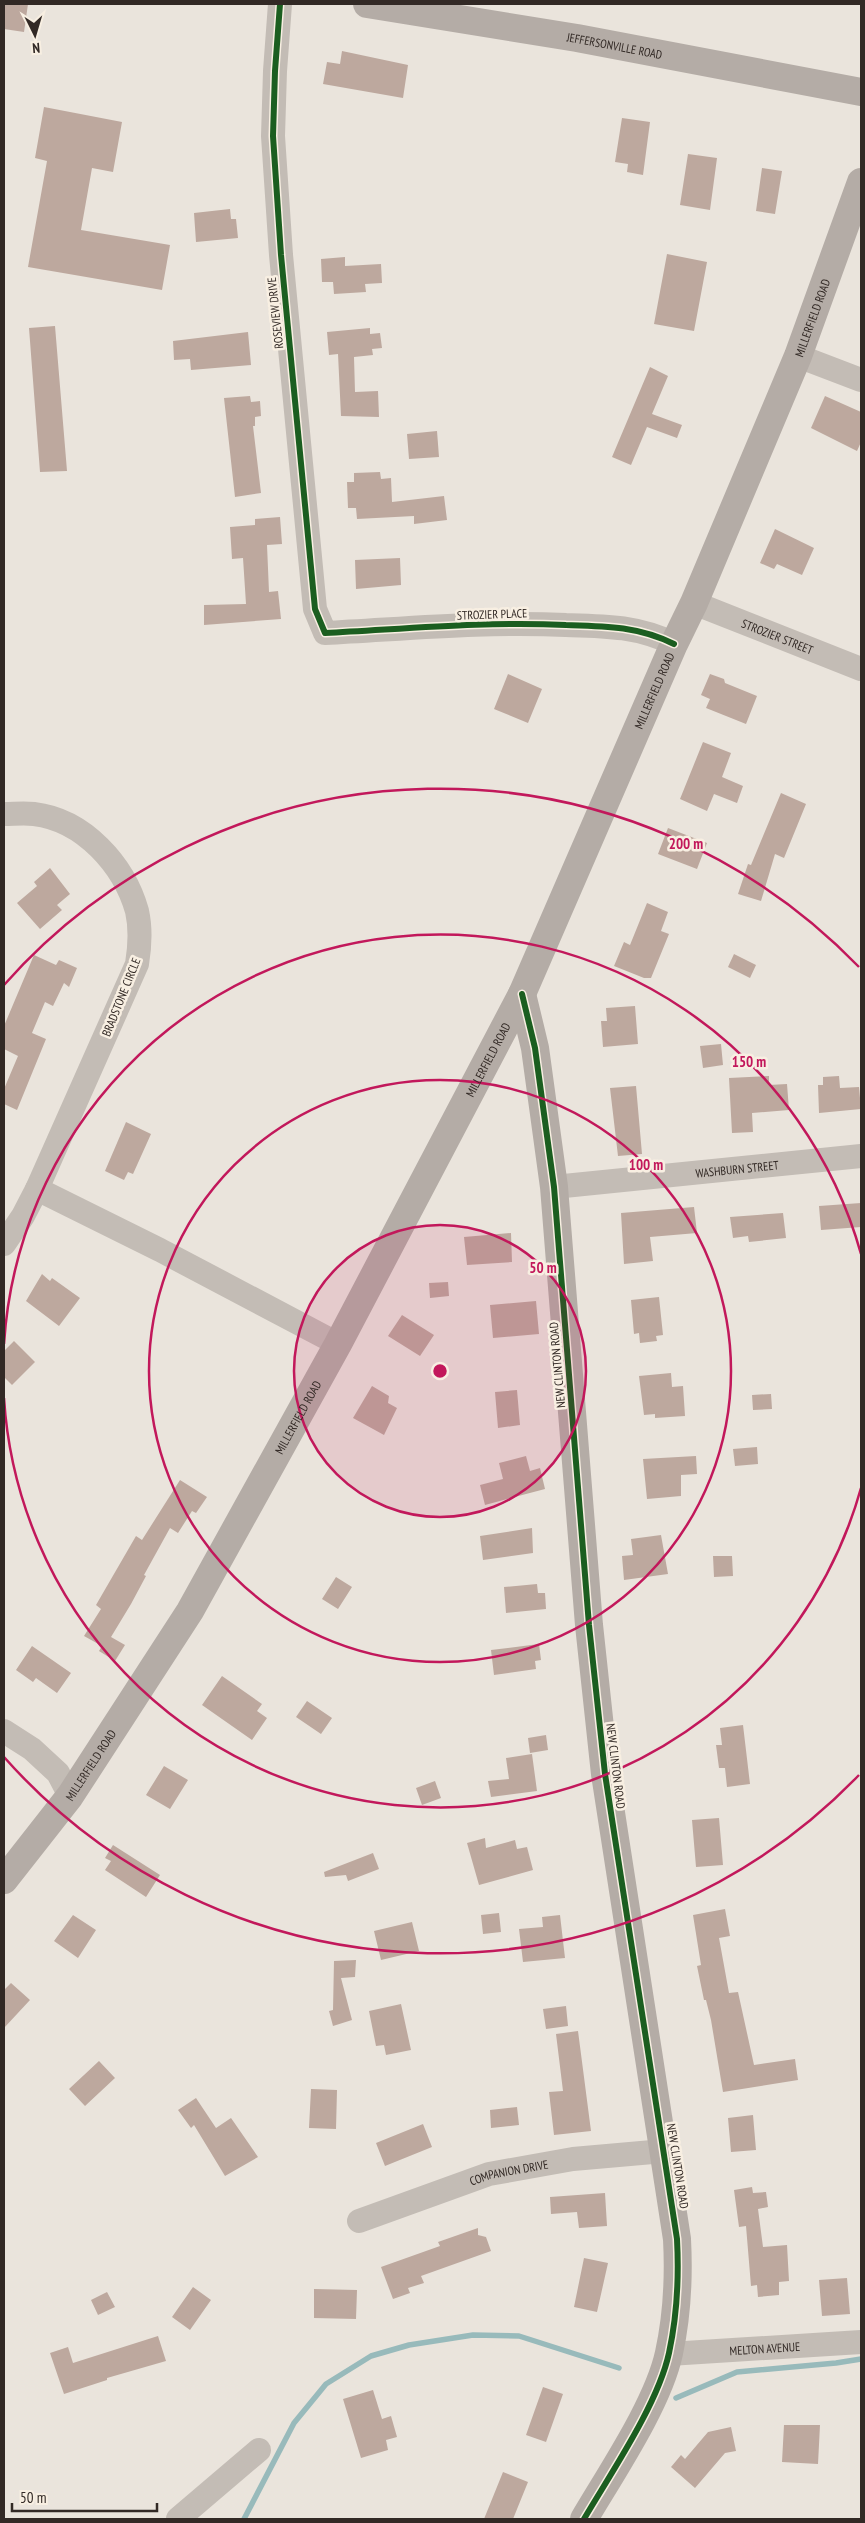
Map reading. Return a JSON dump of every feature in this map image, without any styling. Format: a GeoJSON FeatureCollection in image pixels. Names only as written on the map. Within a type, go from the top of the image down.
{"type":"FeatureCollection","features":[{"type":"Feature","properties":{"kind":"main road","name":"JEFFERSONVILLE ROAD"},"geometry":{"type":"LineString","coordinates":[[367,4],[577,38],[861,92]]}},
{"type":"Feature","properties":{"kind":"main road","name":"MILLERFIELD ROAD"},"geometry":{"type":"LineString","coordinates":[[4,1880],[70,1796],[190,1610],[338,1344],[522,994],[674,644],[694,603],[798,356],[861,182]]}},
{"type":"Feature","properties":{"kind":"main road","name":"NEW CLINTON ROAD"},"geometry":{"type":"LineString","coordinates":[[522,994],[535,1048],[554,1187],[589,1624],[605,1774],[677,2239],[678,2271],[669,2354],[654,2393],[584,2519]]}},
{"type":"Feature","properties":{"kind":"street","name":"ROSEVIEW DRIVE"},"geometry":{"type":"LineString","coordinates":[[280,4],[275,71],[274,146],[282,265],[316,609],[319,618]]}},
{"type":"Feature","properties":{"kind":"street"},"geometry":{"type":"LineString","coordinates":[[798,356],[861,380]]}},
{"type":"Feature","properties":{"kind":"street","name":"STROZIER STREET"},"geometry":{"type":"LineString","coordinates":[[694,603],[861,670]]}},
{"type":"Feature","properties":{"kind":"street","name":"STROZIER PLACE"},"geometry":{"type":"LineString","coordinates":[[319,618],[325,633],[518,623],[618,628],[653,633],[674,644]]}},
{"type":"Feature","properties":{"kind":"street","name":"BRADSTONE CIRCLE"},"geometry":{"type":"LineString","coordinates":[[4,814],[36,814],[66,824],[96,844],[120,872],[136,910],[140,928],[137,964],[37,1189],[23,1216],[4,1244]]}},
{"type":"Feature","properties":{"kind":"street","name":"WASHBURN STREET"},"geometry":{"type":"LineString","coordinates":[[554,1187],[861,1156]]}},
{"type":"Feature","properties":{"kind":"street"},"geometry":{"type":"LineString","coordinates":[[37,1189],[160,1250],[338,1344]]}},
{"type":"Feature","properties":{"kind":"street"},"geometry":{"type":"LineString","coordinates":[[4,1731],[32,1749],[58,1773],[70,1796]]}},
{"type":"Feature","properties":{"kind":"street","name":"COMPANION DRIVE"},"geometry":{"type":"LineString","coordinates":[[359,2221],[489,2174],[572,2159],[664,2151]]}},
{"type":"Feature","properties":{"kind":"street","name":"MELTON AVENUE"},"geometry":{"type":"LineString","coordinates":[[669,2354],[861,2342]]}},
{"type":"Feature","properties":{"kind":"street"},"geometry":{"type":"LineString","coordinates":[[178,2519],[258,2450]]}},
{"type":"Feature","properties":{"kind":"building"},"geometry":{"type":"Polygon","coordinates":[[[4,4],[28,4],[24,32],[4,29],[4,4]]]}},
{"type":"Feature","properties":{"kind":"building"},"geometry":{"type":"Polygon","coordinates":[[[342,51],[408,65],[403,98],[323,84],[327,62],[340,64],[342,51]]]}},
{"type":"Feature","properties":{"kind":"building"},"geometry":{"type":"Polygon","coordinates":[[[44,107],[122,122],[113,172],[92,168],[81,230],[170,245],[162,290],[28,267],[47,161],[35,158],[44,107]]]}},
{"type":"Feature","properties":{"kind":"building"},"geometry":{"type":"Polygon","coordinates":[[[622,118],[650,122],[643,175],[627,172],[628,164],[615,162],[622,118]]]}},
{"type":"Feature","properties":{"kind":"building"},"geometry":{"type":"Polygon","coordinates":[[[688,154],[717,158],[710,210],[680,205],[688,154]]]}},
{"type":"Feature","properties":{"kind":"building"},"geometry":{"type":"Polygon","coordinates":[[[762,168],[782,171],[775,214],[756,211],[762,168]]]}},
{"type":"Feature","properties":{"kind":"building"},"geometry":{"type":"Polygon","coordinates":[[[230,209],[231,219],[236,219],[238,238],[196,242],[194,213],[230,209]]]}},
{"type":"Feature","properties":{"kind":"building"},"geometry":{"type":"Polygon","coordinates":[[[667,254],[707,262],[694,331],[654,324],[667,254]]]}},
{"type":"Feature","properties":{"kind":"building"},"geometry":{"type":"Polygon","coordinates":[[[345,257],[345,266],[381,264],[382,283],[365,284],[366,292],[334,294],[333,282],[322,282],[321,259],[345,257]]]}},
{"type":"Feature","properties":{"kind":"building"},"geometry":{"type":"Polygon","coordinates":[[[55,326],[67,471],[40,472],[29,328],[55,326]]]}},
{"type":"Feature","properties":{"kind":"building"},"geometry":{"type":"Polygon","coordinates":[[[370,328],[370,334],[380,333],[382,348],[372,349],[373,355],[354,357],[355,392],[378,391],[379,417],[341,416],[338,354],[329,355],[327,332],[370,328]]]}},
{"type":"Feature","properties":{"kind":"building"},"geometry":{"type":"Polygon","coordinates":[[[248,332],[251,365],[191,370],[190,359],[174,360],[173,341],[248,332]]]}},
{"type":"Feature","properties":{"kind":"building"},"geometry":{"type":"Polygon","coordinates":[[[650,367],[668,376],[652,414],[682,425],[677,438],[647,427],[631,465],[612,457],[650,367]]]}},
{"type":"Feature","properties":{"kind":"building"},"geometry":{"type":"Polygon","coordinates":[[[250,396],[251,402],[260,401],[261,416],[255,417],[255,426],[253,426],[261,493],[235,497],[224,398],[250,396]]]}},
{"type":"Feature","properties":{"kind":"building"},"geometry":{"type":"Polygon","coordinates":[[[825,396],[861,412],[861,442],[857,451],[811,428],[825,396]]]}},
{"type":"Feature","properties":{"kind":"building"},"geometry":{"type":"Polygon","coordinates":[[[437,431],[439,457],[409,459],[407,434],[437,431]]]}},
{"type":"Feature","properties":{"kind":"building"},"geometry":{"type":"Polygon","coordinates":[[[380,472],[381,479],[391,478],[392,502],[444,496],[447,520],[414,524],[414,516],[357,519],[356,508],[348,508],[347,482],[354,482],[354,473],[380,472]]]}},
{"type":"Feature","properties":{"kind":"building"},"geometry":{"type":"Polygon","coordinates":[[[280,517],[282,544],[267,545],[269,592],[278,591],[281,619],[204,625],[204,605],[246,604],[243,558],[232,559],[230,527],[255,525],[255,519],[280,517]]]}},
{"type":"Feature","properties":{"kind":"building"},"geometry":{"type":"Polygon","coordinates":[[[775,529],[814,548],[802,575],[777,564],[774,569],[760,563],[775,529]]]}},
{"type":"Feature","properties":{"kind":"building"},"geometry":{"type":"Polygon","coordinates":[[[400,558],[401,585],[356,589],[355,560],[400,558]]]}},
{"type":"Feature","properties":{"kind":"building"},"geometry":{"type":"Polygon","coordinates":[[[508,674],[542,689],[528,723],[494,709],[508,674]]]}},
{"type":"Feature","properties":{"kind":"building"},"geometry":{"type":"Polygon","coordinates":[[[710,674],[724,679],[725,683],[757,696],[746,724],[706,708],[710,699],[701,695],[710,674]]]}},
{"type":"Feature","properties":{"kind":"building"},"geometry":{"type":"Polygon","coordinates":[[[703,742],[731,753],[722,777],[743,786],[737,803],[714,794],[707,811],[680,799],[703,742]]]}},
{"type":"Feature","properties":{"kind":"building"},"geometry":{"type":"Polygon","coordinates":[[[781,793],[806,804],[784,858],[775,854],[761,901],[738,894],[748,864],[751,865],[781,793]]]}},
{"type":"Feature","properties":{"kind":"building"},"geometry":{"type":"Polygon","coordinates":[[[668,828],[707,843],[697,869],[658,854],[668,828]]]}},
{"type":"Feature","properties":{"kind":"building"},"geometry":{"type":"Polygon","coordinates":[[[50,868],[70,894],[57,905],[62,910],[40,929],[17,903],[37,886],[34,882],[50,868]]]}},
{"type":"Feature","properties":{"kind":"building"},"geometry":{"type":"Polygon","coordinates":[[[647,903],[668,912],[661,931],[669,934],[651,978],[644,978],[614,966],[624,942],[630,945],[647,903]]]}},
{"type":"Feature","properties":{"kind":"building"},"geometry":{"type":"Polygon","coordinates":[[[734,954],[756,965],[750,978],[728,967],[734,954]]]}},
{"type":"Feature","properties":{"kind":"building"},"geometry":{"type":"Polygon","coordinates":[[[34,955],[56,965],[59,960],[77,968],[69,987],[64,983],[53,1006],[45,1002],[32,1033],[46,1039],[17,1110],[4,1104],[4,1089],[18,1056],[4,1049],[4,1026],[34,955]]]}},
{"type":"Feature","properties":{"kind":"building"},"geometry":{"type":"Polygon","coordinates":[[[635,1006],[638,1044],[603,1047],[601,1021],[607,1021],[606,1008],[635,1006]]]}},
{"type":"Feature","properties":{"kind":"building"},"geometry":{"type":"Polygon","coordinates":[[[721,1044],[723,1065],[703,1068],[700,1046],[721,1044]]]}},
{"type":"Feature","properties":{"kind":"building"},"geometry":{"type":"Polygon","coordinates":[[[769,1076],[769,1085],[787,1084],[789,1110],[752,1113],[753,1132],[732,1133],[729,1078],[769,1076]]]}},
{"type":"Feature","properties":{"kind":"building"},"geometry":{"type":"Polygon","coordinates":[[[839,1076],[840,1088],[859,1087],[861,1109],[819,1113],[818,1085],[823,1085],[823,1077],[839,1076]]]}},
{"type":"Feature","properties":{"kind":"building"},"geometry":{"type":"Polygon","coordinates":[[[636,1086],[642,1154],[618,1156],[610,1088],[636,1086]]]}},
{"type":"Feature","properties":{"kind":"building"},"geometry":{"type":"Polygon","coordinates":[[[126,1122],[151,1134],[133,1174],[128,1172],[124,1180],[105,1171],[126,1122]]]}},
{"type":"Feature","properties":{"kind":"building"},"geometry":{"type":"Polygon","coordinates":[[[861,1203],[861,1227],[821,1230],[819,1206],[861,1203]]]}},
{"type":"Feature","properties":{"kind":"building"},"geometry":{"type":"Polygon","coordinates":[[[694,1207],[697,1233],[650,1237],[653,1261],[624,1264],[621,1213],[694,1207]]]}},
{"type":"Feature","properties":{"kind":"building"},"geometry":{"type":"Polygon","coordinates":[[[783,1213],[786,1238],[749,1242],[748,1236],[733,1238],[730,1217],[783,1213]]]}},
{"type":"Feature","properties":{"kind":"building"},"geometry":{"type":"Polygon","coordinates":[[[511,1233],[512,1262],[467,1265],[464,1237],[511,1233]]]}},
{"type":"Feature","properties":{"kind":"building"},"geometry":{"type":"Polygon","coordinates":[[[42,1274],[50,1281],[52,1278],[80,1298],[59,1326],[26,1301],[42,1274]]]}},
{"type":"Feature","properties":{"kind":"building"},"geometry":{"type":"Polygon","coordinates":[[[448,1282],[449,1296],[430,1298],[429,1283],[448,1282]]]}},
{"type":"Feature","properties":{"kind":"building"},"geometry":{"type":"Polygon","coordinates":[[[659,1297],[663,1335],[656,1336],[657,1341],[640,1343],[639,1333],[634,1334],[631,1300],[659,1297]]]}},
{"type":"Feature","properties":{"kind":"building"},"geometry":{"type":"Polygon","coordinates":[[[536,1301],[539,1334],[493,1338],[490,1305],[536,1301]]]}},
{"type":"Feature","properties":{"kind":"building"},"geometry":{"type":"Polygon","coordinates":[[[402,1315],[434,1335],[420,1356],[388,1336],[402,1315]]]}},
{"type":"Feature","properties":{"kind":"building"},"geometry":{"type":"Polygon","coordinates":[[[14,1341],[35,1362],[12,1385],[4,1377],[4,1351],[14,1341]]]}},
{"type":"Feature","properties":{"kind":"building"},"geometry":{"type":"Polygon","coordinates":[[[671,1373],[672,1387],[683,1386],[685,1416],[655,1418],[655,1414],[644,1415],[639,1376],[671,1373]]]}},
{"type":"Feature","properties":{"kind":"building"},"geometry":{"type":"Polygon","coordinates":[[[372,1386],[389,1396],[388,1403],[397,1408],[384,1435],[353,1418],[372,1386]]]}},
{"type":"Feature","properties":{"kind":"building"},"geometry":{"type":"Polygon","coordinates":[[[517,1390],[520,1425],[498,1428],[495,1392],[517,1390]]]}},
{"type":"Feature","properties":{"kind":"building"},"geometry":{"type":"Polygon","coordinates":[[[771,1394],[772,1409],[753,1410],[752,1395],[771,1394]]]}},
{"type":"Feature","properties":{"kind":"building"},"geometry":{"type":"Polygon","coordinates":[[[757,1447],[758,1464],[735,1466],[733,1449],[757,1447]]]}},
{"type":"Feature","properties":{"kind":"building"},"geometry":{"type":"Polygon","coordinates":[[[526,1456],[530,1471],[540,1468],[545,1489],[485,1505],[480,1485],[503,1479],[499,1463],[526,1456]]]}},
{"type":"Feature","properties":{"kind":"building"},"geometry":{"type":"Polygon","coordinates":[[[696,1456],[697,1474],[681,1475],[681,1496],[647,1499],[643,1459],[696,1456]]]}},
{"type":"Feature","properties":{"kind":"building"},"geometry":{"type":"Polygon","coordinates":[[[180,1480],[207,1497],[196,1513],[192,1511],[178,1533],[170,1528],[144,1575],[146,1576],[131,1604],[111,1637],[125,1645],[115,1661],[99,1651],[102,1646],[84,1636],[101,1609],[96,1605],[136,1536],[142,1540],[180,1480]]]}},
{"type":"Feature","properties":{"kind":"building"},"geometry":{"type":"Polygon","coordinates":[[[532,1528],[533,1553],[483,1560],[480,1536],[532,1528]]]}},
{"type":"Feature","properties":{"kind":"building"},"geometry":{"type":"Polygon","coordinates":[[[661,1535],[668,1574],[624,1580],[622,1556],[633,1555],[631,1539],[661,1535]]]}},
{"type":"Feature","properties":{"kind":"building"},"geometry":{"type":"Polygon","coordinates":[[[713,1556],[732,1556],[733,1576],[714,1577],[713,1556]]]}},
{"type":"Feature","properties":{"kind":"building"},"geometry":{"type":"Polygon","coordinates":[[[336,1577],[352,1587],[338,1609],[322,1599],[336,1577]]]}},
{"type":"Feature","properties":{"kind":"building"},"geometry":{"type":"Polygon","coordinates":[[[537,1584],[538,1593],[545,1593],[546,1609],[506,1613],[504,1587],[537,1584]]]}},
{"type":"Feature","properties":{"kind":"building"},"geometry":{"type":"Polygon","coordinates":[[[539,1644],[541,1660],[535,1661],[536,1669],[494,1675],[491,1650],[539,1644]]]}},
{"type":"Feature","properties":{"kind":"building"},"geometry":{"type":"Polygon","coordinates":[[[32,1646],[71,1673],[57,1693],[36,1678],[33,1682],[16,1670],[32,1646]]]}},
{"type":"Feature","properties":{"kind":"building"},"geometry":{"type":"Polygon","coordinates":[[[222,1676],[262,1704],[257,1711],[267,1718],[252,1740],[202,1705],[222,1676]]]}},
{"type":"Feature","properties":{"kind":"building"},"geometry":{"type":"Polygon","coordinates":[[[307,1701],[332,1718],[321,1734],[296,1717],[307,1701]]]}},
{"type":"Feature","properties":{"kind":"building"},"geometry":{"type":"Polygon","coordinates":[[[743,1725],[750,1784],[727,1787],[725,1768],[719,1768],[716,1745],[722,1745],[720,1728],[743,1725]]]}},
{"type":"Feature","properties":{"kind":"building"},"geometry":{"type":"Polygon","coordinates":[[[546,1735],[548,1750],[530,1753],[528,1738],[546,1735]]]}},
{"type":"Feature","properties":{"kind":"building"},"geometry":{"type":"Polygon","coordinates":[[[532,1754],[537,1791],[491,1797],[488,1781],[509,1779],[506,1758],[532,1754]]]}},
{"type":"Feature","properties":{"kind":"building"},"geometry":{"type":"Polygon","coordinates":[[[164,1766],[188,1780],[170,1809],[146,1795],[164,1766]]]}},
{"type":"Feature","properties":{"kind":"building"},"geometry":{"type":"Polygon","coordinates":[[[435,1781],[441,1798],[422,1805],[416,1788],[435,1781]]]}},
{"type":"Feature","properties":{"kind":"building"},"geometry":{"type":"Polygon","coordinates":[[[719,1818],[723,1865],[696,1867],[692,1820],[719,1818]]]}},
{"type":"Feature","properties":{"kind":"building"},"geometry":{"type":"Polygon","coordinates":[[[485,1838],[486,1848],[515,1840],[517,1849],[527,1847],[533,1870],[479,1885],[467,1843],[485,1838]]]}},
{"type":"Feature","properties":{"kind":"building"},"geometry":{"type":"Polygon","coordinates":[[[113,1845],[160,1875],[146,1897],[105,1870],[111,1861],[105,1858],[113,1845]]]}},
{"type":"Feature","properties":{"kind":"building"},"geometry":{"type":"Polygon","coordinates":[[[373,1853],[379,1869],[348,1881],[346,1875],[325,1877],[324,1872],[373,1853]]]}},
{"type":"Feature","properties":{"kind":"building"},"geometry":{"type":"Polygon","coordinates":[[[725,1909],[730,1936],[719,1938],[729,1993],[738,1992],[754,2065],[795,2059],[798,2080],[723,2092],[711,2020],[706,2000],[704,2000],[697,1966],[701,1965],[693,1915],[725,1909]]]}},
{"type":"Feature","properties":{"kind":"building"},"geometry":{"type":"Polygon","coordinates":[[[499,1913],[501,1932],[483,1934],[481,1915],[499,1913]]]}},
{"type":"Feature","properties":{"kind":"building"},"geometry":{"type":"Polygon","coordinates":[[[73,1915],[96,1930],[78,1958],[54,1941],[73,1915]]]}},
{"type":"Feature","properties":{"kind":"building"},"geometry":{"type":"Polygon","coordinates":[[[560,1915],[565,1958],[523,1962],[519,1929],[543,1927],[542,1917],[560,1915]]]}},
{"type":"Feature","properties":{"kind":"building"},"geometry":{"type":"Polygon","coordinates":[[[412,1922],[419,1951],[381,1960],[374,1931],[412,1922]]]}},
{"type":"Feature","properties":{"kind":"building"},"geometry":{"type":"Polygon","coordinates":[[[356,1960],[355,1977],[341,1978],[352,2020],[333,2026],[329,2011],[333,2010],[334,1961],[356,1960]]]}},
{"type":"Feature","properties":{"kind":"building"},"geometry":{"type":"Polygon","coordinates":[[[11,1983],[30,2000],[4,2028],[4,1990],[11,1983]]]}},
{"type":"Feature","properties":{"kind":"building"},"geometry":{"type":"Polygon","coordinates":[[[401,2004],[411,2050],[386,2055],[384,2045],[376,2046],[369,2011],[401,2004]]]}},
{"type":"Feature","properties":{"kind":"building"},"geometry":{"type":"Polygon","coordinates":[[[566,2006],[568,2026],[546,2029],[543,2009],[566,2006]]]}},
{"type":"Feature","properties":{"kind":"building"},"geometry":{"type":"Polygon","coordinates":[[[578,2031],[591,2131],[554,2135],[549,2092],[563,2091],[556,2034],[578,2031]]]}},
{"type":"Feature","properties":{"kind":"building"},"geometry":{"type":"Polygon","coordinates":[[[99,2061],[115,2078],[85,2106],[69,2089],[99,2061]]]}},
{"type":"Feature","properties":{"kind":"building"},"geometry":{"type":"Polygon","coordinates":[[[311,2089],[337,2090],[336,2129],[309,2128],[311,2089]]]}},
{"type":"Feature","properties":{"kind":"building"},"geometry":{"type":"Polygon","coordinates":[[[196,2098],[216,2128],[231,2118],[258,2157],[225,2176],[194,2125],[191,2128],[178,2110],[196,2098]]]}},
{"type":"Feature","properties":{"kind":"building"},"geometry":{"type":"Polygon","coordinates":[[[517,2107],[519,2125],[491,2128],[490,2110],[517,2107]]]}},
{"type":"Feature","properties":{"kind":"building"},"geometry":{"type":"Polygon","coordinates":[[[753,2115],[756,2150],[731,2152],[728,2118],[753,2115]]]}},
{"type":"Feature","properties":{"kind":"building"},"geometry":{"type":"Polygon","coordinates":[[[423,2124],[432,2147],[385,2166],[376,2143],[423,2124]]]}},
{"type":"Feature","properties":{"kind":"building"},"geometry":{"type":"Polygon","coordinates":[[[752,2187],[753,2193],[766,2192],[768,2207],[758,2209],[763,2247],[787,2245],[789,2281],[779,2282],[779,2295],[758,2297],[757,2285],[751,2286],[746,2226],[739,2227],[734,2190],[752,2187]]]}},
{"type":"Feature","properties":{"kind":"building"},"geometry":{"type":"Polygon","coordinates":[[[605,2193],[607,2226],[579,2228],[577,2212],[551,2214],[550,2197],[605,2193]]]}},
{"type":"Feature","properties":{"kind":"building"},"geometry":{"type":"Polygon","coordinates":[[[478,2228],[478,2235],[486,2237],[491,2251],[421,2276],[424,2283],[408,2288],[410,2293],[393,2299],[381,2267],[440,2246],[438,2242],[478,2228]]]}},
{"type":"Feature","properties":{"kind":"building"},"geometry":{"type":"Polygon","coordinates":[[[584,2258],[608,2263],[597,2312],[574,2307],[584,2258]]]}},
{"type":"Feature","properties":{"kind":"building"},"geometry":{"type":"Polygon","coordinates":[[[847,2278],[850,2314],[822,2316],[819,2280],[847,2278]]]}},
{"type":"Feature","properties":{"kind":"building"},"geometry":{"type":"Polygon","coordinates":[[[193,2287],[211,2300],[190,2330],[172,2317],[193,2287]]]}},
{"type":"Feature","properties":{"kind":"building"},"geometry":{"type":"Polygon","coordinates":[[[314,2289],[357,2290],[356,2319],[314,2318],[314,2289]]]}},
{"type":"Feature","properties":{"kind":"building"},"geometry":{"type":"Polygon","coordinates":[[[107,2292],[115,2307],[98,2315],[91,2300],[107,2292]]]}},
{"type":"Feature","properties":{"kind":"building"},"geometry":{"type":"Polygon","coordinates":[[[158,2336],[166,2361],[107,2378],[107,2380],[64,2394],[50,2353],[68,2347],[73,2363],[158,2336]]]}},
{"type":"Feature","properties":{"kind":"building"},"geometry":{"type":"Polygon","coordinates":[[[543,2387],[563,2394],[546,2442],[526,2435],[543,2387]]]}},
{"type":"Feature","properties":{"kind":"building"},"geometry":{"type":"Polygon","coordinates":[[[373,2390],[382,2419],[391,2416],[397,2437],[386,2440],[388,2450],[361,2458],[343,2399],[373,2390]]]}},
{"type":"Feature","properties":{"kind":"building"},"geometry":{"type":"Polygon","coordinates":[[[784,2425],[820,2425],[818,2464],[782,2462],[784,2425]]]}},
{"type":"Feature","properties":{"kind":"building"},"geometry":{"type":"Polygon","coordinates":[[[731,2427],[736,2451],[725,2453],[695,2488],[671,2467],[681,2455],[685,2459],[708,2432],[731,2427]]]}},
{"type":"Feature","properties":{"kind":"building"},"geometry":{"type":"Polygon","coordinates":[[[503,2472],[528,2482],[513,2519],[484,2519],[503,2472]]]}},
{"type":"Feature","properties":{"kind":"waterway"},"geometry":{"type":"LineString","coordinates":[[244,2519],[294,2423],[326,2384],[371,2356],[409,2345],[473,2335],[519,2336],[619,2368]]}},
{"type":"Feature","properties":{"kind":"waterway"},"geometry":{"type":"LineString","coordinates":[[676,2398],[737,2372],[861,2359]]}},
{"type":"Feature","properties":{"kind":"cycle path"},"geometry":{"type":"LineString","coordinates":[[280,4],[273,136],[281,255],[315,609],[325,633],[505,624],[580,625],[634,630],[674,644]]}},
{"type":"Feature","properties":{"kind":"cycle path"},"geometry":{"type":"LineString","coordinates":[[522,994],[535,1048],[554,1187],[589,1625],[605,1774],[677,2239],[676,2311],[672,2339],[663,2373],[644,2416],[584,2519]]}}]}
